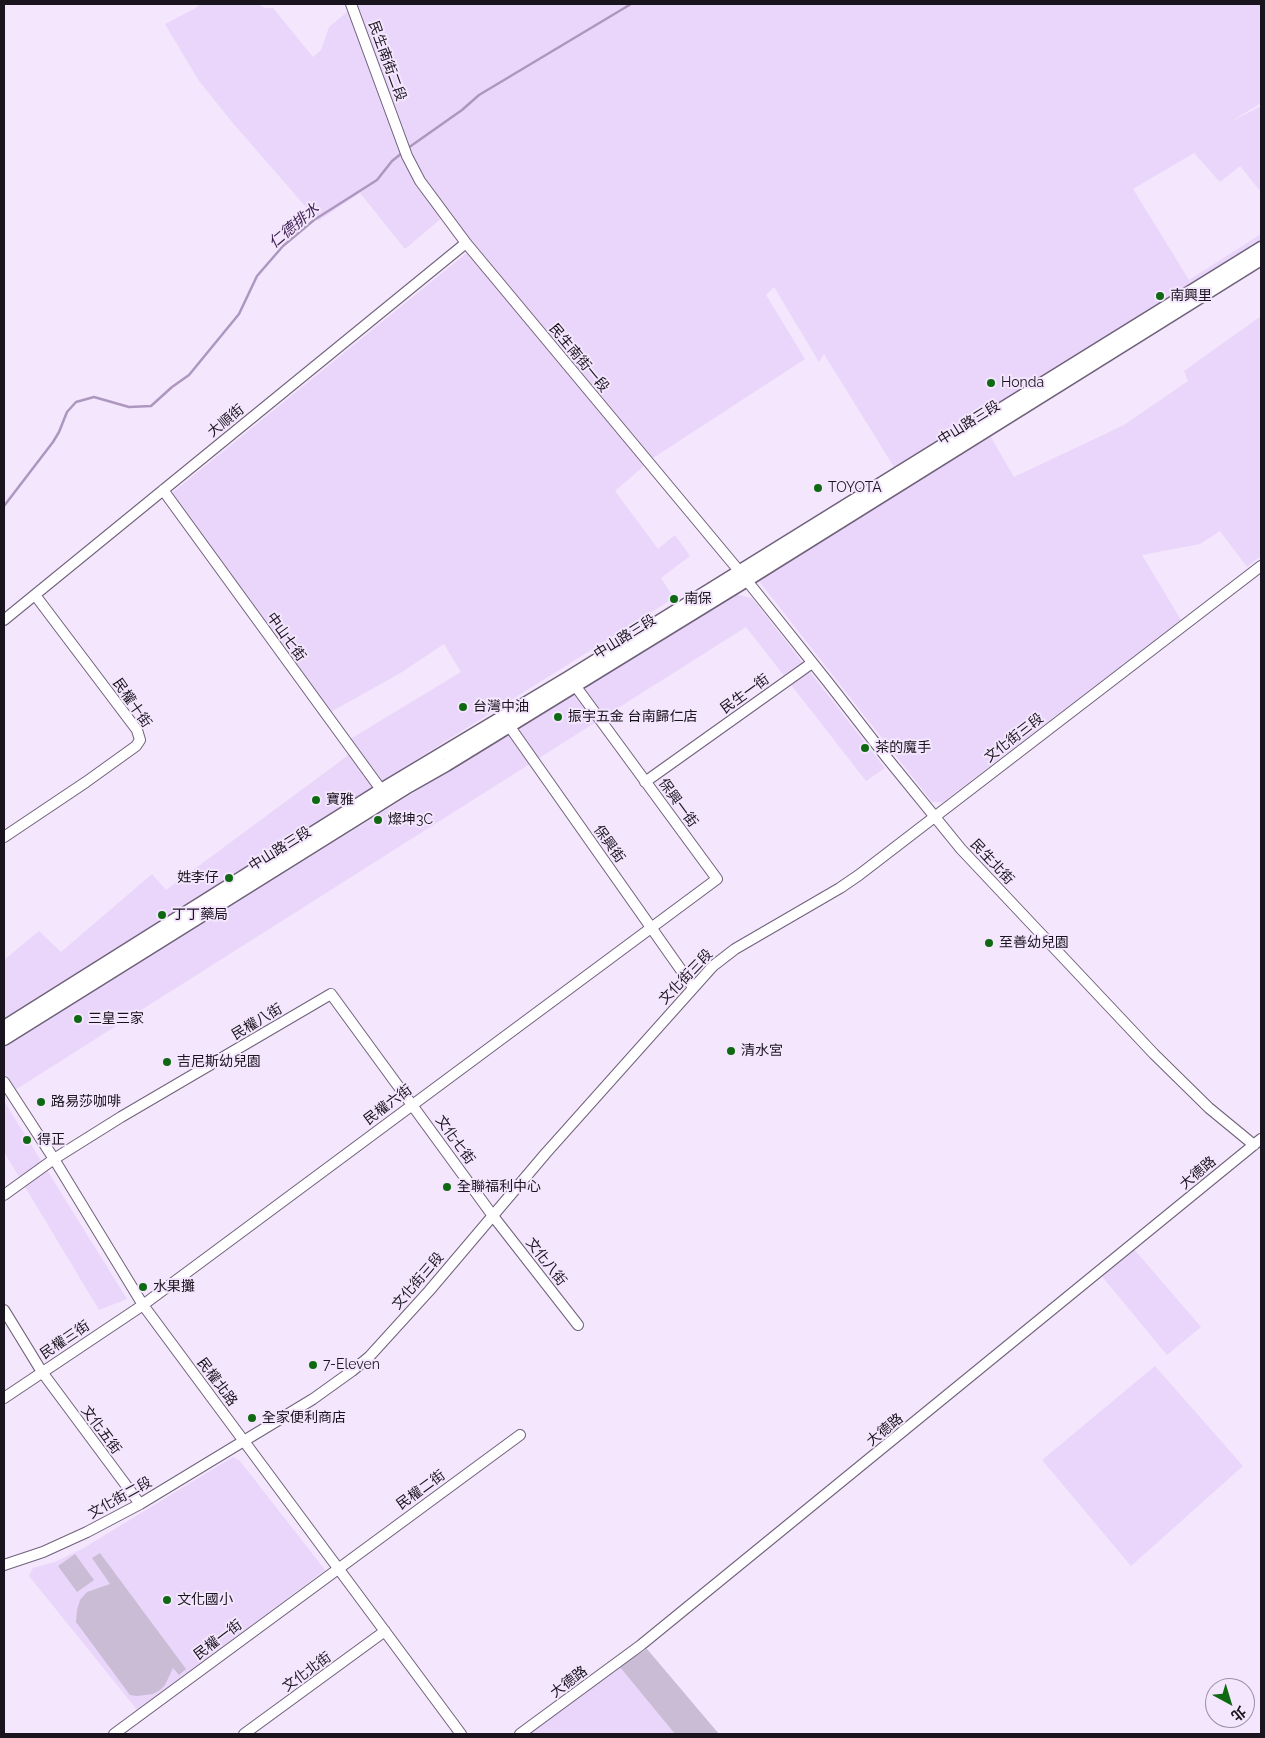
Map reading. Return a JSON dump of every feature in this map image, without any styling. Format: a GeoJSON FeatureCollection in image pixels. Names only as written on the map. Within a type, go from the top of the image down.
{"type":"FeatureCollection","features":[{"type":"Feature","properties":{"kind":"main road","name":"中山路三段"},"geometry":{"type":"LineString","coordinates":[[743,576],[890,477],[1261,248]]}},
{"type":"Feature","properties":{"kind":"main road","name":"中山路三段"},"geometry":{"type":"LineString","coordinates":[[4,1026],[572,682],[1261,260]]}},
{"type":"Feature","properties":{"kind":"main road","name":"中山路三段"},"geometry":{"type":"LineString","coordinates":[[4,1040],[384,795]]}},
{"type":"Feature","properties":{"kind":"street","name":"民生南街二段"},"geometry":{"type":"LineString","coordinates":[[351,4],[407,156]]}},
{"type":"Feature","properties":{"kind":"street","name":"民生南街一段"},"geometry":{"type":"LineString","coordinates":[[407,156],[420,181],[466,244],[743,576]]}},
{"type":"Feature","properties":{"kind":"street","name":"大順街"},"geometry":{"type":"LineString","coordinates":[[4,620],[466,244]]}},
{"type":"Feature","properties":{"kind":"street","name":"中山七街"},"geometry":{"type":"LineString","coordinates":[[163,490],[384,795]]}},
{"type":"Feature","properties":{"kind":"street","name":"文化街三段"},"geometry":{"type":"LineString","coordinates":[[243,1440],[313,1399],[369,1357],[429,1291],[693,986],[724,957],[840,888],[1260,569]]}},
{"type":"Feature","properties":{"kind":"street","name":"民生北街"},"geometry":{"type":"LineString","coordinates":[[743,576],[961,849],[1154,1054],[1209,1108],[1257,1142]]}},
{"type":"Feature","properties":{"kind":"street","name":"民權十街"},"geometry":{"type":"LineString","coordinates":[[4,837],[86,782],[136,746],[140,740],[137,730],[35,595]]}},
{"type":"Feature","properties":{"kind":"street","name":"民生一街"},"geometry":{"type":"LineString","coordinates":[[645,782],[812,663]]}},
{"type":"Feature","properties":{"kind":"street","name":"保興一街"},"geometry":{"type":"LineString","coordinates":[[572,682],[717,879],[650,927]]}},
{"type":"Feature","properties":{"kind":"street","name":"保興街"},"geometry":{"type":"LineString","coordinates":[[506,722],[693,986]]}},
{"type":"Feature","properties":{"kind":"street","name":"民權六街"},"geometry":{"type":"LineString","coordinates":[[142,1304],[650,927]]}},
{"type":"Feature","properties":{"kind":"street","name":"民權八街"},"geometry":{"type":"LineString","coordinates":[[54,1159],[121,1117],[332,994],[412,1104]]}},
{"type":"Feature","properties":{"kind":"street","name":"民權北路"},"geometry":{"type":"LineString","coordinates":[[4,1082],[54,1159],[142,1304],[461,1734]]}},
{"type":"Feature","properties":{"kind":"street","name":"文化七街"},"geometry":{"type":"LineString","coordinates":[[412,1104],[493,1216]]}},
{"type":"Feature","properties":{"kind":"street","name":"大德路"},"geometry":{"type":"LineString","coordinates":[[520,1734],[641,1645],[1257,1142]]}},
{"type":"Feature","properties":{"kind":"street"},"geometry":{"type":"LineString","coordinates":[[4,1195],[54,1159]]}},
{"type":"Feature","properties":{"kind":"street","name":"文化八街"},"geometry":{"type":"LineString","coordinates":[[493,1216],[578,1325]]}},
{"type":"Feature","properties":{"kind":"street","name":"民權三街"},"geometry":{"type":"LineString","coordinates":[[4,1398],[142,1304]]}},
{"type":"Feature","properties":{"kind":"street","name":"文化五街"},"geometry":{"type":"LineString","coordinates":[[4,1310],[42,1372],[140,1504]]}},
{"type":"Feature","properties":{"kind":"street","name":"民權二街"},"geometry":{"type":"LineString","coordinates":[[338,1568],[520,1435]]}},
{"type":"Feature","properties":{"kind":"street","name":"文化街二段"},"geometry":{"type":"LineString","coordinates":[[4,1565],[43,1552],[140,1504],[243,1440]]}},
{"type":"Feature","properties":{"kind":"street","name":"民權一街"},"geometry":{"type":"LineString","coordinates":[[114,1734],[338,1568]]}},
{"type":"Feature","properties":{"kind":"street","name":"文化北街"},"geometry":{"type":"LineString","coordinates":[[244,1734],[385,1631]]}},
{"type":"Feature","properties":{"kind":"shaded area"},"geometry":{"type":"Polygon","coordinates":[[[200,4],[259,4],[264,8],[273,8],[313,57],[321,50],[329,27],[347,12],[348,4],[1261,4],[1261,103],[1229,123],[1261,106],[1261,192],[1240,166],[1220,182],[1194,153],[1133,189],[1189,280],[1261,234],[1261,268],[989,434],[1014,477],[1124,425],[1188,381],[1184,371],[1261,316],[1261,556],[1247,567],[1220,531],[1200,544],[1142,555],[1181,620],[943,802],[932,802],[759,581],[907,488],[824,354],[819,362],[774,287],[766,295],[805,359],[653,458],[615,491],[658,549],[675,535],[690,556],[661,578],[674,598],[4,1018],[4,960],[39,931],[61,952],[152,874],[166,890],[350,754],[342,744],[461,672],[444,644],[402,672],[331,712],[252,608],[172,493],[474,247],[450,211],[405,249],[360,193],[318,221],[199,81],[165,24],[200,4]]]}},
{"type":"Feature","properties":{"kind":"shaded area"},"geometry":{"type":"Polygon","coordinates":[[[735,594],[752,598],[885,768],[866,781],[746,627],[15,1090],[4,1073],[4,1046],[735,594]]]}},
{"type":"Feature","properties":{"kind":"shaded area"},"geometry":{"type":"Polygon","coordinates":[[[4,1101],[127,1299],[99,1310],[4,1152],[4,1101]]]}},
{"type":"Feature","properties":{"kind":"shaded area"},"geometry":{"type":"Polygon","coordinates":[[[1133,1248],[1201,1327],[1167,1355],[1100,1274],[1133,1248]]]}},
{"type":"Feature","properties":{"kind":"shaded area"},"geometry":{"type":"Polygon","coordinates":[[[1155,1366],[1243,1466],[1131,1566],[1042,1460],[1155,1366]]]}},
{"type":"Feature","properties":{"kind":"shaded area","name":"文化國小"},"geometry":{"type":"Polygon","coordinates":[[[233,1457],[240,1461],[325,1570],[138,1711],[29,1576],[33,1568],[55,1562],[82,1549],[233,1457]]]}},
{"type":"Feature","properties":{"kind":"shaded area"},"geometry":{"type":"Polygon","coordinates":[[[100,1553],[186,1669],[179,1675],[173,1668],[165,1685],[153,1694],[130,1695],[76,1622],[80,1600],[87,1592],[110,1584],[92,1558],[100,1553]]]}},
{"type":"Feature","properties":{"kind":"shaded area"},"geometry":{"type":"Polygon","coordinates":[[[75,1554],[94,1580],[77,1592],[58,1566],[75,1554]]]}},
{"type":"Feature","properties":{"kind":"shaded area"},"geometry":{"type":"Polygon","coordinates":[[[647,1649],[719,1734],[675,1734],[619,1666],[647,1649]]]}},
{"type":"Feature","properties":{"kind":"shaded area"},"geometry":{"type":"Polygon","coordinates":[[[619,1666],[675,1734],[522,1734],[619,1666]]]}},
{"type":"Feature","properties":{"kind":"waterway","name":"仁德排水"},"geometry":{"type":"LineString","coordinates":[[408,148],[462,110],[479,95],[631,4]]}},
{"type":"Feature","properties":{"kind":"waterway","name":"仁德排水"},"geometry":{"type":"LineString","coordinates":[[4,506],[53,442],[67,412],[76,402],[94,397],[129,407],[151,406],[189,375],[239,314],[257,276],[283,246],[314,220],[377,180],[392,161],[402,153]]}},
{"type":"Feature","properties":{"kind":"place","name":"南興里"},"geometry":{"type":"Point","coordinates":[1160,296]}},
{"type":"Feature","properties":{"kind":"place","name":"Honda"},"geometry":{"type":"Point","coordinates":[991,383]}},
{"type":"Feature","properties":{"kind":"place","name":"TOYOTA"},"geometry":{"type":"Point","coordinates":[818,488]}},
{"type":"Feature","properties":{"kind":"place","name":"南保"},"geometry":{"type":"Point","coordinates":[674,599]}},
{"type":"Feature","properties":{"kind":"place","name":"台灣中油"},"geometry":{"type":"Point","coordinates":[463,707]}},
{"type":"Feature","properties":{"kind":"place","name":"振宇五金 台南歸仁店"},"geometry":{"type":"Point","coordinates":[558,717]}},
{"type":"Feature","properties":{"kind":"place","name":"茶的魔手"},"geometry":{"type":"Point","coordinates":[865,748]}},
{"type":"Feature","properties":{"kind":"place","name":"寶雅"},"geometry":{"type":"Point","coordinates":[316,800]}},
{"type":"Feature","properties":{"kind":"place","name":"燦坤3C"},"geometry":{"type":"Point","coordinates":[378,820]}},
{"type":"Feature","properties":{"kind":"place","name":"姓李仔"},"geometry":{"type":"Point","coordinates":[229,878]}},
{"type":"Feature","properties":{"kind":"place","name":"丁丁藥局"},"geometry":{"type":"Point","coordinates":[162,915]}},
{"type":"Feature","properties":{"kind":"place","name":"至善幼兒園"},"geometry":{"type":"Point","coordinates":[989,943]}},
{"type":"Feature","properties":{"kind":"place","name":"三皇三家"},"geometry":{"type":"Point","coordinates":[78,1019]}},
{"type":"Feature","properties":{"kind":"place","name":"清水宮"},"geometry":{"type":"Point","coordinates":[731,1051]}},
{"type":"Feature","properties":{"kind":"place","name":"吉尼斯幼兒園"},"geometry":{"type":"Point","coordinates":[167,1062]}},
{"type":"Feature","properties":{"kind":"place","name":"路易莎咖啡"},"geometry":{"type":"Point","coordinates":[41,1102]}},
{"type":"Feature","properties":{"kind":"place","name":"得正"},"geometry":{"type":"Point","coordinates":[27,1140]}},
{"type":"Feature","properties":{"kind":"place","name":"全聯福利中心"},"geometry":{"type":"Point","coordinates":[447,1187]}},
{"type":"Feature","properties":{"kind":"place","name":"水果攤"},"geometry":{"type":"Point","coordinates":[143,1287]}},
{"type":"Feature","properties":{"kind":"place","name":"7-Eleven"},"geometry":{"type":"Point","coordinates":[313,1365]}},
{"type":"Feature","properties":{"kind":"place","name":"全家便利商店"},"geometry":{"type":"Point","coordinates":[252,1418]}},
{"type":"Feature","properties":{"kind":"place","name":"文化國小"},"geometry":{"type":"Point","coordinates":[167,1600]}}]}
